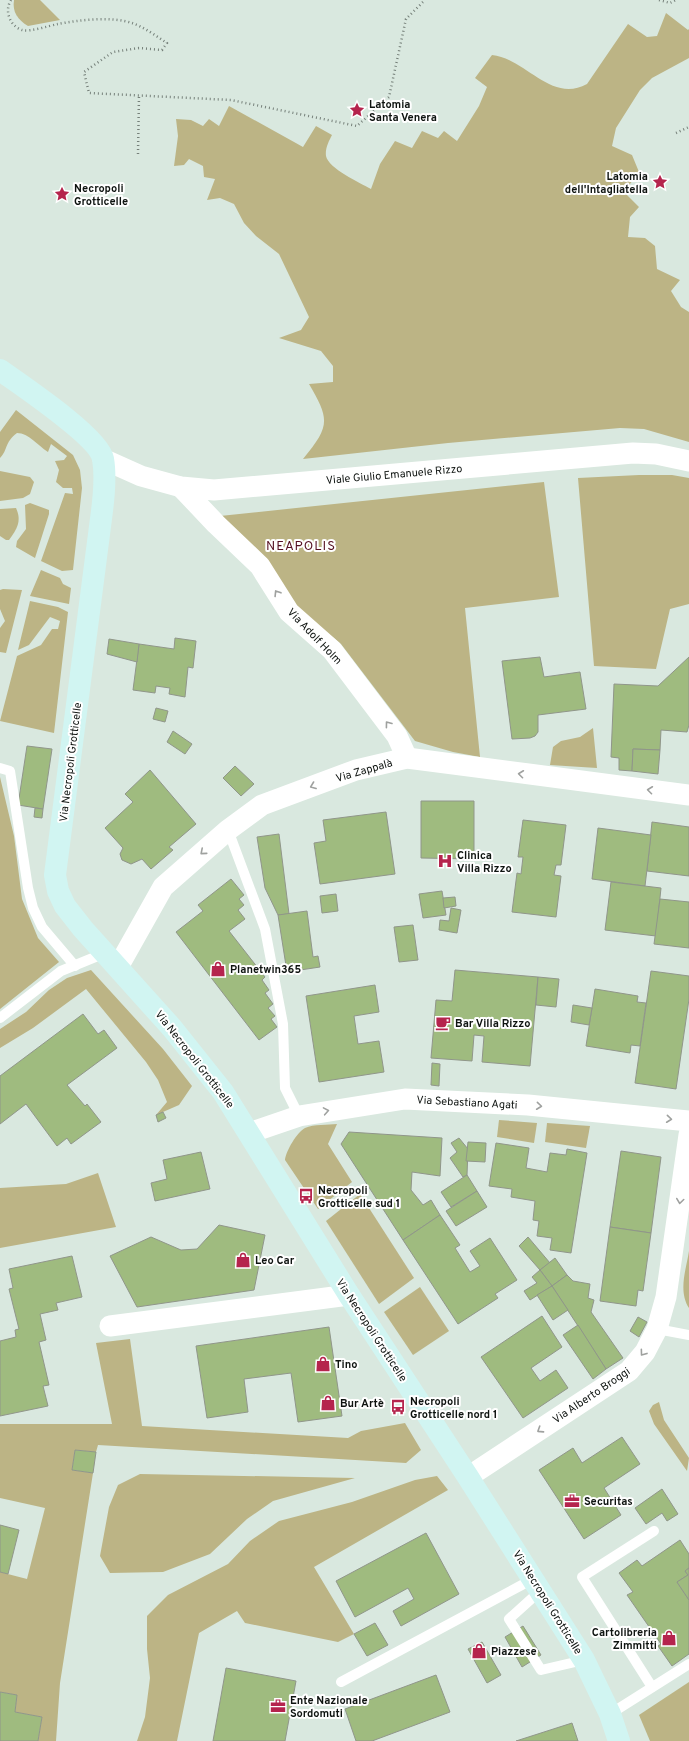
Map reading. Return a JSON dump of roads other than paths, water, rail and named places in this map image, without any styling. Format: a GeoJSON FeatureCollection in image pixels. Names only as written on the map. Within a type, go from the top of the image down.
{"type":"FeatureCollection","features":[{"type":"Feature","properties":{"kind":"main road"},"geometry":{"type":"LineString","coordinates":[[0,364],[28,389]]}},
{"type":"Feature","properties":{"kind":"main road"},"geometry":{"type":"LineString","coordinates":[[0,370],[28,389]]}},
{"type":"Feature","properties":{"kind":"main road","name":"Via Necropoli Grotticelle"},"geometry":{"type":"LineString","coordinates":[[28,389],[98,447],[103,459],[104,483],[102,511],[55,875],[58,891],[65,906],[172,1028],[223,1092],[348,1294],[468,1477],[584,1660],[610,1714],[619,1741]]}},
{"type":"Feature","properties":{"kind":"street","name":"Viale Giulio Emanuele Rizzo"},"geometry":{"type":"LineString","coordinates":[[103,459],[141,476],[181,487],[214,490],[632,453],[656,454],[689,460]]}},
{"type":"Feature","properties":{"kind":"street","name":"Via Adolf Holm"},"geometry":{"type":"LineString","coordinates":[[181,487],[221,529],[260,566],[289,612],[332,650],[397,736],[407,758]]}},
{"type":"Feature","properties":{"kind":"street","name":"Via Zappalà"},"geometry":{"type":"LineString","coordinates":[[111,960],[163,886],[228,830],[262,805],[356,770],[407,758],[689,795]]}},
{"type":"Feature","properties":{"kind":"street","name":"Via Sebastiano Agati"},"geometry":{"type":"LineString","coordinates":[[249,1133],[299,1116],[405,1099],[528,1105],[689,1121]]}},
{"type":"Feature","properties":{"kind":"street","name":"Via Alberto Broggi"},"geometry":{"type":"LineString","coordinates":[[468,1477],[628,1371],[645,1352],[657,1329],[666,1297],[689,1135]]}},
{"type":"Feature","properties":{"kind":"street"},"geometry":{"type":"LineString","coordinates":[[110,1326],[348,1294]]}},
{"type":"Feature","properties":{"kind":"lane"},"geometry":{"type":"LineString","coordinates":[[0,768],[10,771],[28,888],[33,908],[42,927],[75,966]]}},
{"type":"Feature","properties":{"kind":"lane"},"geometry":{"type":"LineString","coordinates":[[228,830],[265,929],[283,1024],[285,1088],[299,1116]]}},
{"type":"Feature","properties":{"kind":"lane"},"geometry":{"type":"LineString","coordinates":[[0,1018],[61,971],[75,966],[111,960]]}},
{"type":"Feature","properties":{"kind":"lane"},"geometry":{"type":"LineString","coordinates":[[657,1329],[689,1335]]}},
{"type":"Feature","properties":{"kind":"lane"},"geometry":{"type":"LineString","coordinates":[[652,1687],[582,1577],[654,1531]]}},
{"type":"Feature","properties":{"kind":"lane"},"geometry":{"type":"LineString","coordinates":[[537,1585],[509,1619],[541,1670],[584,1660]]}},
{"type":"Feature","properties":{"kind":"lane"},"geometry":{"type":"LineString","coordinates":[[341,1682],[537,1585]]}},
{"type":"Feature","properties":{"kind":"lane"},"geometry":{"type":"LineString","coordinates":[[610,1714],[689,1664]]}},
{"type":"Feature","properties":{"kind":"place","name":"Latomia Santa Venera"},"geometry":{"type":"Point","coordinates":[357,110]}},
{"type":"Feature","properties":{"kind":"place","name":"Latomia dell'Intagliatella"},"geometry":{"type":"Point","coordinates":[660,182]}},
{"type":"Feature","properties":{"kind":"place","name":"Necropoli Grotticelle"},"geometry":{"type":"Point","coordinates":[62,194]}},
{"type":"Feature","properties":{"kind":"place","name":"Clinica Villa Rizzo"},"geometry":{"type":"Point","coordinates":[445,861]}},
{"type":"Feature","properties":{"kind":"place","name":"Planetwin365"},"geometry":{"type":"Point","coordinates":[218,969]}},
{"type":"Feature","properties":{"kind":"place","name":"Bar Villa Rizzo"},"geometry":{"type":"Point","coordinates":[443,1023]}},
{"type":"Feature","properties":{"kind":"place","name":"Necropoli Grotticelle sud 1"},"geometry":{"type":"Point","coordinates":[306,1196]}},
{"type":"Feature","properties":{"kind":"place","name":"Leo Car"},"geometry":{"type":"Point","coordinates":[243,1260]}},
{"type":"Feature","properties":{"kind":"place","name":"Tino"},"geometry":{"type":"Point","coordinates":[323,1364]}},
{"type":"Feature","properties":{"kind":"place","name":"Bur Artè"},"geometry":{"type":"Point","coordinates":[328,1403]}},
{"type":"Feature","properties":{"kind":"place","name":"Necropoli Grotticelle nord 1"},"geometry":{"type":"Point","coordinates":[398,1407]}},
{"type":"Feature","properties":{"kind":"place","name":"Securitas"},"geometry":{"type":"Point","coordinates":[572,1501]}},
{"type":"Feature","properties":{"kind":"place","name":"Cartolibreria Zimmitti"},"geometry":{"type":"Point","coordinates":[669,1638]}},
{"type":"Feature","properties":{"kind":"place","name":"Piazzese"},"geometry":{"type":"Point","coordinates":[479,1651]}},
{"type":"Feature","properties":{"kind":"place","name":"Ente Nazionale Sordomuti"},"geometry":{"type":"Point","coordinates":[278,1706]}},
{"type":"Feature","properties":{"kind":"district","name":"NEAPOLIS"},"geometry":{"type":"Point","coordinates":[301,545]}}]}
